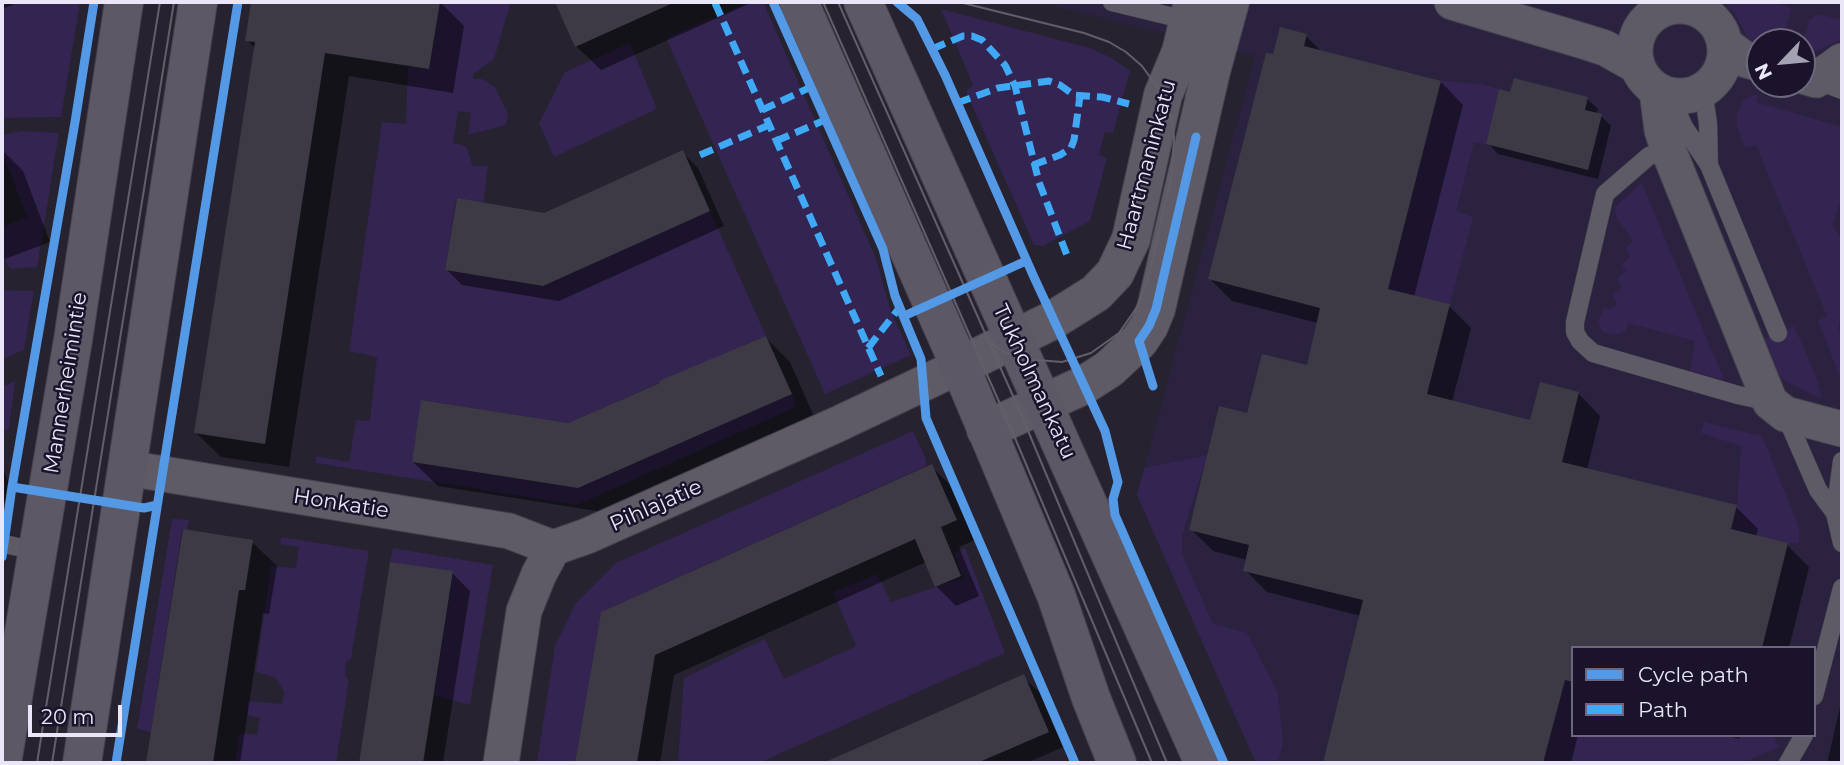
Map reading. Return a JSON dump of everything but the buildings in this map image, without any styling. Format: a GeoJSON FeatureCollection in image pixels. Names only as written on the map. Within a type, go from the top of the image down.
{"type":"FeatureCollection","features":[{"type":"Feature","properties":{"kind":"main road","name":"Mannerheimintie"},"geometry":{"type":"LineString","coordinates":[[2,763],[21,547],[103,153],[124,2]]}},
{"type":"Feature","properties":{"kind":"main road"},"geometry":{"type":"LineString","coordinates":[[82,763],[198,2]]}},
{"type":"Feature","properties":{"kind":"main road"},"geometry":{"type":"LineString","coordinates":[[799,2],[960,366],[1056,595],[1090,698],[1116,763]]}},
{"type":"Feature","properties":{"kind":"main road","name":"Tukholmankatu"},"geometry":{"type":"LineString","coordinates":[[863,2],[1204,763]]}},
{"type":"Feature","properties":{"kind":"main road","name":"Haartmaninkatu"},"geometry":{"type":"LineString","coordinates":[[960,366],[1053,320],[1091,296],[1115,273],[1131,239],[1163,95],[1181,52],[1209,13]]}},
{"type":"Feature","properties":{"kind":"main road","name":"Haartmaninkatu"},"geometry":{"type":"LineString","coordinates":[[986,429],[1084,385],[1109,369],[1139,341],[1149,326],[1156,309],[1211,71],[1209,13]]}},
{"type":"Feature","properties":{"kind":"street"},"geometry":{"type":"LineString","coordinates":[[1452,2],[1594,44],[1667,86],[1714,82],[1726,59],[1727,46]]}},
{"type":"Feature","properties":{"kind":"street"},"geometry":{"type":"LineString","coordinates":[[1746,60],[1727,46],[1713,20],[1691,7],[1653,5],[1635,44],[1667,86],[1662,130],[1668,149],[1777,408],[1842,429]]}},
{"type":"Feature","properties":{"kind":"street","name":"Pihlajatie"},"geometry":{"type":"LineString","coordinates":[[554,548],[587,536],[860,415],[960,366]]}},
{"type":"Feature","properties":{"kind":"street","name":"Honkatie"},"geometry":{"type":"LineString","coordinates":[[127,468],[509,531],[554,548]]}},
{"type":"Feature","properties":{"kind":"street"},"geometry":{"type":"LineString","coordinates":[[501,763],[524,611],[539,574],[554,548]]}},
{"type":"Feature","properties":{"kind":"lane"},"geometry":{"type":"LineString","coordinates":[[1112,2],[1209,13]]}},
{"type":"Feature","properties":{"kind":"lane"},"geometry":{"type":"LineString","coordinates":[[1667,86],[1684,127],[1709,165],[1778,333]]}},
{"type":"Feature","properties":{"kind":"lane"},"geometry":{"type":"LineString","coordinates":[[1667,86],[1708,123],[1709,165]]}},
{"type":"Feature","properties":{"kind":"lane"},"geometry":{"type":"LineString","coordinates":[[1668,149],[1649,156],[1605,194],[1575,322],[1575,332],[1593,353],[1777,408],[1818,490],[1835,513]]}},
{"type":"Feature","properties":{"kind":"lane"},"geometry":{"type":"LineString","coordinates":[[1842,461],[1835,513],[1842,543]]}},
{"type":"Feature","properties":{"kind":"lane"},"geometry":{"type":"LineString","coordinates":[[1816,688],[1842,588]]}},
{"type":"Feature","properties":{"kind":"lane"},"geometry":{"type":"LineString","coordinates":[[1788,763],[1803,737]]}},
{"type":"Feature","properties":{"kind":"shaded area"},"geometry":{"type":"Polygon","coordinates":[[[2,2],[80,2],[61,117],[2,118],[2,2]]]}},
{"type":"Feature","properties":{"kind":"shaded area"},"geometry":{"type":"Polygon","coordinates":[[[440,2],[511,2],[494,59],[473,74],[473,79],[482,79],[495,87],[508,114],[506,125],[468,135],[471,113],[458,111],[453,143],[466,146],[473,166],[488,166],[483,203],[456,199],[445,270],[543,286],[710,211],[766,336],[568,423],[422,400],[412,462],[578,488],[792,394],[796,407],[577,505],[316,463],[316,456],[349,462],[356,420],[370,421],[377,357],[349,351],[382,122],[406,124],[408,66],[429,69],[440,2]]]}},
{"type":"Feature","properties":{"kind":"shaded area"},"geometry":{"type":"Polygon","coordinates":[[[750,2],[763,2],[877,261],[890,309],[911,355],[825,394],[666,38],[750,2]]]}},
{"type":"Feature","properties":{"kind":"shaded area"},"geometry":{"type":"Polygon","coordinates":[[[1038,2],[1842,2],[1842,763],[1256,763],[1137,495],[1255,56],[1038,2]]]}},
{"type":"Feature","properties":{"kind":"shaded area"},"geometry":{"type":"Polygon","coordinates":[[[1724,2],[1770,2],[1791,8],[1786,28],[1746,28],[1746,34],[1734,12],[1724,2]]]}},
{"type":"Feature","properties":{"kind":"shaded area"},"geometry":{"type":"Polygon","coordinates":[[[941,9],[1090,48],[1112,58],[1130,71],[1113,133],[1105,132],[1099,155],[1107,158],[1090,221],[1043,246],[1034,245],[967,94],[966,90],[973,85],[941,9]]]}},
{"type":"Feature","properties":{"kind":"shaded area"},"geometry":{"type":"Polygon","coordinates":[[[1819,14],[1842,20],[1842,39],[1816,51],[1816,28],[1807,28],[1809,20],[1819,14]]]}},
{"type":"Feature","properties":{"kind":"shaded area"},"geometry":{"type":"Polygon","coordinates":[[[630,43],[657,109],[554,157],[539,123],[565,72],[630,43]]]}},
{"type":"Feature","properties":{"kind":"shaded area"},"geometry":{"type":"Polygon","coordinates":[[[1441,81],[1482,84],[1499,89],[1486,144],[1474,142],[1456,211],[1473,217],[1450,304],[1388,289],[1441,81]]]}},
{"type":"Feature","properties":{"kind":"shaded area"},"geometry":{"type":"Polygon","coordinates":[[[1746,98],[1757,98],[1756,102],[1842,127],[1842,198],[1832,225],[1842,239],[1842,318],[1838,324],[1842,343],[1842,382],[1818,321],[1827,316],[1756,145],[1745,148],[1737,126],[1737,115],[1746,98]]]}},
{"type":"Feature","properties":{"kind":"shaded area"},"geometry":{"type":"Polygon","coordinates":[[[21,131],[59,133],[37,267],[10,269],[2,255],[2,227],[27,217],[2,152],[2,135],[21,131]]]}},
{"type":"Feature","properties":{"kind":"shaded area"},"geometry":{"type":"Polygon","coordinates":[[[1642,183],[1724,380],[1690,371],[1695,341],[1628,323],[1625,331],[1616,335],[1602,332],[1598,322],[1604,308],[1609,309],[1617,304],[1613,295],[1622,287],[1617,278],[1626,272],[1622,264],[1630,257],[1625,248],[1633,241],[1616,216],[1615,207],[1642,183]]]}},
{"type":"Feature","properties":{"kind":"shaded area"},"geometry":{"type":"Polygon","coordinates":[[[2,290],[34,291],[24,350],[2,359],[2,290]]]}},
{"type":"Feature","properties":{"kind":"shaded area"},"geometry":{"type":"Polygon","coordinates":[[[1794,326],[1816,376],[1822,399],[1780,378],[1773,363],[1764,339],[1794,326]]]}},
{"type":"Feature","properties":{"kind":"shaded area"},"geometry":{"type":"Polygon","coordinates":[[[15,381],[9,429],[2,432],[2,387],[15,381]]]}},
{"type":"Feature","properties":{"kind":"shaded area"},"geometry":{"type":"Polygon","coordinates":[[[1704,422],[1762,436],[1799,528],[1799,543],[1788,543],[1731,529],[1737,505],[1741,446],[1701,433],[1704,422]]]}},
{"type":"Feature","properties":{"kind":"shaded area"},"geometry":{"type":"Polygon","coordinates":[[[913,431],[926,459],[926,466],[601,612],[575,763],[537,763],[555,646],[575,604],[616,563],[913,431]]]}},
{"type":"Feature","properties":{"kind":"shaded area"},"geometry":{"type":"Polygon","coordinates":[[[1207,455],[1182,536],[1182,554],[1213,624],[1247,633],[1278,693],[1283,743],[1278,763],[1256,763],[1137,495],[1144,468],[1207,455]]]}},
{"type":"Feature","properties":{"kind":"shaded area"},"geometry":{"type":"Polygon","coordinates":[[[172,519],[189,520],[187,530],[182,529],[151,732],[137,729],[172,519]]]}},
{"type":"Feature","properties":{"kind":"shaded area"},"geometry":{"type":"Polygon","coordinates":[[[281,537],[369,551],[351,659],[346,662],[345,676],[349,680],[336,763],[235,763],[239,733],[257,735],[260,718],[247,715],[248,701],[282,704],[284,692],[275,677],[256,672],[271,566],[296,568],[299,547],[280,544],[281,537]]]}},
{"type":"Feature","properties":{"kind":"shaded area"},"geometry":{"type":"Polygon","coordinates":[[[393,548],[493,565],[470,705],[434,695],[453,572],[390,562],[393,548]]]}},
{"type":"Feature","properties":{"kind":"shaded area"},"geometry":{"type":"Polygon","coordinates":[[[965,548],[1005,653],[759,763],[678,763],[684,678],[765,639],[784,679],[856,646],[833,592],[877,574],[891,602],[963,578],[954,553],[965,548]]]}},
{"type":"Feature","properties":{"kind":"shaded area"},"geometry":{"type":"Polygon","coordinates":[[[1565,680],[1571,682],[1571,737],[1774,737],[1779,747],[1742,763],[1543,763],[1565,680]]]}},
{"type":"Feature","properties":{"kind":"tram line"},"geometry":{"type":"LineString","coordinates":[[37,763],[160,2]]}},
{"type":"Feature","properties":{"kind":"tram line"},"geometry":{"type":"LineString","coordinates":[[52,763],[174,2]]}},
{"type":"Feature","properties":{"kind":"tram line"},"geometry":{"type":"LineString","coordinates":[[823,2],[1015,438],[1152,763]]}},
{"type":"Feature","properties":{"kind":"tram line"},"geometry":{"type":"LineString","coordinates":[[838,2],[1021,414],[1167,763]]}},
{"type":"Feature","properties":{"kind":"tram line"},"geometry":{"type":"LineString","coordinates":[[959,2],[1084,33],[1109,42],[1126,52],[1142,66],[1163,95],[1171,116],[1174,137],[1172,173],[1149,275],[1137,307],[1119,333],[1091,353],[1062,362],[1024,359],[1004,352],[991,343]]}},
{"type":"Feature","properties":{"kind":"marked path"},"geometry":{"type":"LineString","coordinates":[[715,3],[881,376]]}},
{"type":"Feature","properties":{"kind":"marked path"},"geometry":{"type":"LineString","coordinates":[[932,49],[963,36],[972,36],[982,40],[1005,65],[1015,86],[1039,182],[1068,258]]}},
{"type":"Feature","properties":{"kind":"marked path"},"geometry":{"type":"LineString","coordinates":[[957,103],[998,88],[1049,81],[1074,95],[1102,97],[1129,104]]}},
{"type":"Feature","properties":{"kind":"marked path"},"geometry":{"type":"LineString","coordinates":[[762,110],[811,87]]}},
{"type":"Feature","properties":{"kind":"marked path"},"geometry":{"type":"LineString","coordinates":[[1033,165],[1071,148],[1080,96]]}},
{"type":"Feature","properties":{"kind":"marked path"},"geometry":{"type":"LineString","coordinates":[[776,141],[825,120]]}},
{"type":"Feature","properties":{"kind":"marked path"},"geometry":{"type":"LineString","coordinates":[[700,155],[769,125]]}},
{"type":"Feature","properties":{"kind":"marked path"},"geometry":{"type":"LineString","coordinates":[[868,348],[900,307]]}},
{"type":"Feature","properties":{"kind":"cycle path"},"geometry":{"type":"LineString","coordinates":[[2,557],[94,2]]}},
{"type":"Feature","properties":{"kind":"cycle path"},"geometry":{"type":"LineString","coordinates":[[116,763],[238,2]]}},
{"type":"Feature","properties":{"kind":"cycle path"},"geometry":{"type":"LineString","coordinates":[[773,2],[883,249],[895,296],[921,359],[926,418],[1075,763]]}},
{"type":"Feature","properties":{"kind":"cycle path"},"geometry":{"type":"LineString","coordinates":[[897,2],[917,19],[945,75],[1105,431],[1118,482],[1113,499],[1115,515],[1224,763]]}},
{"type":"Feature","properties":{"kind":"cycle path"},"geometry":{"type":"LineString","coordinates":[[1153,386],[1139,341],[1156,309],[1196,137]]}},
{"type":"Feature","properties":{"kind":"cycle path"},"geometry":{"type":"LineString","coordinates":[[904,316],[1026,261]]}},
{"type":"Feature","properties":{"kind":"cycle path"},"geometry":{"type":"LineString","coordinates":[[12,487],[144,508],[157,505]]}}]}
